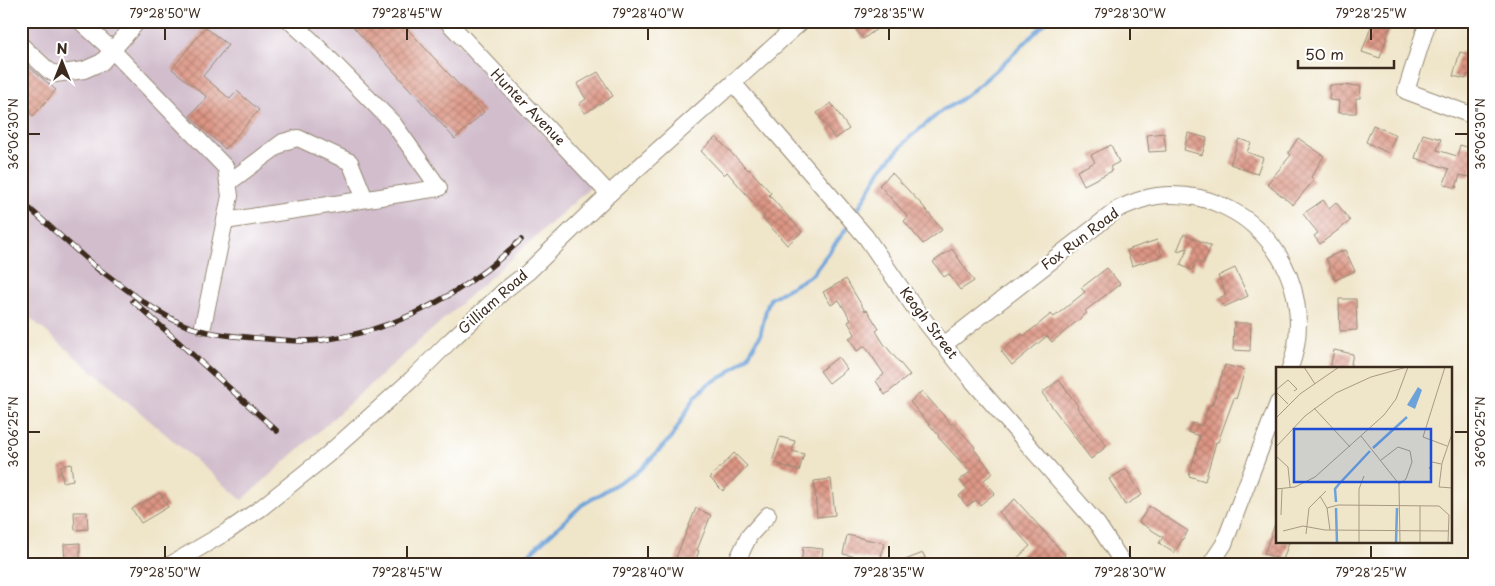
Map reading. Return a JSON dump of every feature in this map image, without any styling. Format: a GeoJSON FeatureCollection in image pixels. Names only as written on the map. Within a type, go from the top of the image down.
{"type":"FeatureCollection","features":[{"type":"Feature","properties":{"kind":"street"},"geometry":{"type":"LineString","coordinates":[[80,21],[112,50],[226,168],[230,196],[203,326]]}},
{"type":"Feature","properties":{"kind":"street"},"geometry":{"type":"LineString","coordinates":[[21,45],[48,70],[56,74],[84,70],[102,62],[138,21]]}},
{"type":"Feature","properties":{"kind":"street"},"geometry":{"type":"LineString","coordinates":[[225,220],[439,188],[393,123],[290,21]]}},
{"type":"Feature","properties":{"kind":"street","name":"Hunter Avenue"},"geometry":{"type":"LineString","coordinates":[[447,21],[609,194]]}},
{"type":"Feature","properties":{"kind":"street","name":"Gilliam Road"},"geometry":{"type":"LineString","coordinates":[[170,565],[260,508],[326,456],[412,379],[505,290],[528,272],[609,194],[802,21]]}},
{"type":"Feature","properties":{"kind":"street"},"geometry":{"type":"LineString","coordinates":[[1428,21],[1406,91],[1474,116]]}},
{"type":"Feature","properties":{"kind":"street","name":"Keogh Street"},"geometry":{"type":"LineString","coordinates":[[733,83],[866,237],[916,310],[971,379],[1098,525],[1124,565]]}},
{"type":"Feature","properties":{"kind":"street"},"geometry":{"type":"LineString","coordinates":[[228,183],[283,142],[298,138],[350,162],[365,199]]}},
{"type":"Feature","properties":{"kind":"street","name":"Fox Run Road"},"geometry":{"type":"LineString","coordinates":[[945,344],[1118,209],[1137,201],[1158,196],[1181,196],[1211,201],[1236,213],[1257,228],[1272,244],[1291,278],[1298,307],[1298,330],[1294,359],[1290,367]]}},
{"type":"Feature","properties":{"kind":"street"},"geometry":{"type":"LineString","coordinates":[[1210,565],[1224,544],[1276,408]]}},
{"type":"Feature","properties":{"kind":"street"},"geometry":{"type":"LineString","coordinates":[[735,565],[749,536],[768,515]]}},
{"type":"Feature","properties":{"kind":"shaded area"},"geometry":{"type":"Polygon","coordinates":[[[21,21],[437,21],[592,186],[242,500],[21,310],[21,21]]]}},
{"type":"Feature","properties":{"kind":"building"},"geometry":{"type":"Polygon","coordinates":[[[348,21],[400,21],[484,112],[455,139],[348,21]]]}},
{"type":"Feature","properties":{"kind":"building"},"geometry":{"type":"Polygon","coordinates":[[[859,21],[873,21],[878,28],[863,39],[853,26],[859,21]]]}},
{"type":"Feature","properties":{"kind":"building"},"geometry":{"type":"Polygon","coordinates":[[[1373,21],[1392,21],[1380,58],[1362,52],[1373,21]]]}},
{"type":"Feature","properties":{"kind":"building"},"geometry":{"type":"Polygon","coordinates":[[[205,27],[228,45],[203,76],[230,99],[237,91],[259,110],[225,149],[190,116],[207,97],[172,69],[205,27]]]}},
{"type":"Feature","properties":{"kind":"building"},"geometry":{"type":"Polygon","coordinates":[[[1460,52],[1474,56],[1474,76],[1467,74],[1466,79],[1453,76],[1460,52]]]}},
{"type":"Feature","properties":{"kind":"building"},"geometry":{"type":"Polygon","coordinates":[[[21,60],[56,90],[33,116],[27,111],[21,118],[21,60]]]}},
{"type":"Feature","properties":{"kind":"building"},"geometry":{"type":"Polygon","coordinates":[[[598,72],[613,96],[585,113],[579,104],[586,99],[577,84],[598,72]]]}},
{"type":"Feature","properties":{"kind":"building"},"geometry":{"type":"Polygon","coordinates":[[[1330,85],[1361,86],[1360,98],[1356,98],[1356,113],[1338,113],[1339,101],[1329,100],[1330,85]]]}},
{"type":"Feature","properties":{"kind":"building"},"geometry":{"type":"Polygon","coordinates":[[[831,103],[849,129],[835,139],[817,113],[831,103]]]}},
{"type":"Feature","properties":{"kind":"building"},"geometry":{"type":"Polygon","coordinates":[[[1373,125],[1396,135],[1388,153],[1366,142],[1373,125]]]}},
{"type":"Feature","properties":{"kind":"building"},"geometry":{"type":"Polygon","coordinates":[[[1164,133],[1166,151],[1149,152],[1147,135],[1164,133]]]}},
{"type":"Feature","properties":{"kind":"building"},"geometry":{"type":"Polygon","coordinates":[[[1188,133],[1207,138],[1202,155],[1184,150],[1188,133]]]}},
{"type":"Feature","properties":{"kind":"building"},"geometry":{"type":"Polygon","coordinates":[[[1423,134],[1441,139],[1437,150],[1457,156],[1460,145],[1474,149],[1474,163],[1469,177],[1460,175],[1456,188],[1444,184],[1449,169],[1415,158],[1423,134]]]}},
{"type":"Feature","properties":{"kind":"building"},"geometry":{"type":"Polygon","coordinates":[[[716,137],[771,193],[769,195],[802,232],[787,245],[727,172],[724,175],[701,151],[716,137]]]}},
{"type":"Feature","properties":{"kind":"building"},"geometry":{"type":"Polygon","coordinates":[[[1298,138],[1324,156],[1311,177],[1314,180],[1293,205],[1267,184],[1291,155],[1288,153],[1298,138]]]}},
{"type":"Feature","properties":{"kind":"building"},"geometry":{"type":"Polygon","coordinates":[[[1239,139],[1251,143],[1247,152],[1263,158],[1257,174],[1230,164],[1239,139]]]}},
{"type":"Feature","properties":{"kind":"building"},"geometry":{"type":"Polygon","coordinates":[[[1111,145],[1119,162],[1110,167],[1112,171],[1084,185],[1077,171],[1095,162],[1091,155],[1111,145]]]}},
{"type":"Feature","properties":{"kind":"building"},"geometry":{"type":"Polygon","coordinates":[[[892,173],[923,206],[942,230],[923,244],[904,221],[908,217],[879,185],[892,173]]]}},
{"type":"Feature","properties":{"kind":"building"},"geometry":{"type":"Polygon","coordinates":[[[1323,200],[1329,208],[1336,202],[1350,221],[1320,244],[1314,236],[1318,233],[1303,214],[1323,200]]]}},
{"type":"Feature","properties":{"kind":"building"},"geometry":{"type":"Polygon","coordinates":[[[1184,234],[1211,246],[1203,264],[1196,261],[1192,270],[1180,265],[1188,248],[1177,251],[1184,234]]]}},
{"type":"Feature","properties":{"kind":"building"},"geometry":{"type":"Polygon","coordinates":[[[1157,240],[1162,256],[1132,266],[1127,250],[1157,240]]]}},
{"type":"Feature","properties":{"kind":"building"},"geometry":{"type":"Polygon","coordinates":[[[952,249],[974,281],[960,290],[949,274],[944,277],[933,262],[952,249]]]}},
{"type":"Feature","properties":{"kind":"building"},"geometry":{"type":"Polygon","coordinates":[[[1345,250],[1355,271],[1335,280],[1326,258],[1345,250]]]}},
{"type":"Feature","properties":{"kind":"building"},"geometry":{"type":"Polygon","coordinates":[[[1107,268],[1120,284],[1085,311],[1087,313],[1052,342],[1047,336],[1012,365],[1001,351],[1022,334],[1024,336],[1051,314],[1054,317],[1085,292],[1081,288],[1107,268]]]}},
{"type":"Feature","properties":{"kind":"building"},"geometry":{"type":"Polygon","coordinates":[[[1235,268],[1248,296],[1224,307],[1219,298],[1226,295],[1218,276],[1235,268]]]}},
{"type":"Feature","properties":{"kind":"building"},"geometry":{"type":"Polygon","coordinates":[[[846,279],[865,311],[867,310],[879,329],[876,331],[884,344],[910,375],[885,395],[876,381],[884,374],[865,346],[857,351],[849,338],[855,334],[848,322],[851,320],[839,300],[831,305],[823,292],[846,279]]]}},
{"type":"Feature","properties":{"kind":"building"},"geometry":{"type":"Polygon","coordinates":[[[1339,299],[1356,299],[1357,330],[1340,331],[1339,299]]]}},
{"type":"Feature","properties":{"kind":"building"},"geometry":{"type":"Polygon","coordinates":[[[1234,323],[1251,323],[1250,351],[1233,350],[1234,323]]]}},
{"type":"Feature","properties":{"kind":"building"},"geometry":{"type":"Polygon","coordinates":[[[1334,350],[1353,354],[1350,367],[1330,367],[1334,350]]]}},
{"type":"Feature","properties":{"kind":"building"},"geometry":{"type":"Polygon","coordinates":[[[838,357],[847,369],[829,383],[820,371],[838,357]]]}},
{"type":"Feature","properties":{"kind":"building"},"geometry":{"type":"Polygon","coordinates":[[[1225,365],[1245,370],[1236,399],[1234,398],[1218,442],[1216,442],[1205,481],[1189,476],[1200,436],[1188,432],[1192,423],[1202,426],[1209,405],[1212,405],[1225,365]]]}},
{"type":"Feature","properties":{"kind":"building"},"geometry":{"type":"Polygon","coordinates":[[[1059,380],[1107,446],[1091,459],[1042,393],[1059,380]]]}},
{"type":"Feature","properties":{"kind":"building"},"geometry":{"type":"Polygon","coordinates":[[[922,391],[951,424],[953,423],[975,447],[974,449],[993,473],[984,480],[995,493],[980,505],[976,500],[967,506],[959,496],[967,489],[960,480],[970,472],[938,437],[910,402],[922,391]]]}},
{"type":"Feature","properties":{"kind":"building"},"geometry":{"type":"Polygon","coordinates":[[[780,437],[795,441],[792,451],[804,454],[799,471],[772,462],[780,437]]]}},
{"type":"Feature","properties":{"kind":"building"},"geometry":{"type":"Polygon","coordinates":[[[734,453],[747,466],[723,491],[710,478],[734,453]]]}},
{"type":"Feature","properties":{"kind":"building"},"geometry":{"type":"Polygon","coordinates":[[[71,464],[73,480],[63,482],[60,466],[71,464]]]}},
{"type":"Feature","properties":{"kind":"building"},"geometry":{"type":"Polygon","coordinates":[[[1126,469],[1142,495],[1125,505],[1109,479],[1126,469]]]}},
{"type":"Feature","properties":{"kind":"building"},"geometry":{"type":"Polygon","coordinates":[[[831,479],[835,515],[817,517],[814,481],[831,479]]]}},
{"type":"Feature","properties":{"kind":"building"},"geometry":{"type":"Polygon","coordinates":[[[160,493],[168,507],[141,523],[132,509],[160,493]]]}},
{"type":"Feature","properties":{"kind":"building"},"geometry":{"type":"Polygon","coordinates":[[[1015,499],[1065,555],[1055,565],[1010,565],[1030,546],[999,512],[1015,499]]]}},
{"type":"Feature","properties":{"kind":"building"},"geometry":{"type":"Polygon","coordinates":[[[1149,506],[1188,531],[1174,553],[1159,543],[1163,537],[1139,522],[1149,506]]]}},
{"type":"Feature","properties":{"kind":"building"},"geometry":{"type":"Polygon","coordinates":[[[696,508],[711,515],[697,550],[699,551],[694,565],[673,565],[696,508]]]}},
{"type":"Feature","properties":{"kind":"building"},"geometry":{"type":"Polygon","coordinates":[[[74,512],[87,512],[88,529],[75,530],[74,512]]]}},
{"type":"Feature","properties":{"kind":"building"},"geometry":{"type":"Polygon","coordinates":[[[1276,521],[1276,544],[1288,544],[1283,560],[1264,554],[1276,521]]]}},
{"type":"Feature","properties":{"kind":"building"},"geometry":{"type":"Polygon","coordinates":[[[847,535],[884,543],[880,562],[843,554],[847,535]]]}},
{"type":"Feature","properties":{"kind":"building"},"geometry":{"type":"Polygon","coordinates":[[[80,543],[80,565],[65,565],[64,544],[80,543]]]}},
{"type":"Feature","properties":{"kind":"building"},"geometry":{"type":"Polygon","coordinates":[[[803,547],[823,549],[821,565],[801,565],[803,547]]]}},
{"type":"Feature","properties":{"kind":"building"},"geometry":{"type":"Polygon","coordinates":[[[923,553],[928,565],[895,565],[895,564],[923,553]]]}},
{"type":"Feature","properties":{"kind":"waterway"},"geometry":{"type":"LineString","coordinates":[[854,216],[881,169],[909,138],[944,109],[979,85],[1047,21]]}},
{"type":"Feature","properties":{"kind":"waterway"},"geometry":{"type":"LineString","coordinates":[[519,565],[582,505],[641,469],[671,438],[695,397],[708,384],[726,375],[748,356],[760,336],[770,299],[812,275],[849,225]]}},
{"type":"Feature","properties":{"kind":"railway"},"geometry":{"type":"LineString","coordinates":[[21,201],[101,272]]}},
{"type":"Feature","properties":{"kind":"railway"},"geometry":{"type":"LineString","coordinates":[[96,267],[150,306],[173,320],[193,328],[211,333],[310,341],[370,330],[411,315],[450,295],[468,283],[521,240]]}},
{"type":"Feature","properties":{"kind":"railway"},"geometry":{"type":"LineString","coordinates":[[133,301],[277,431]]}}]}
